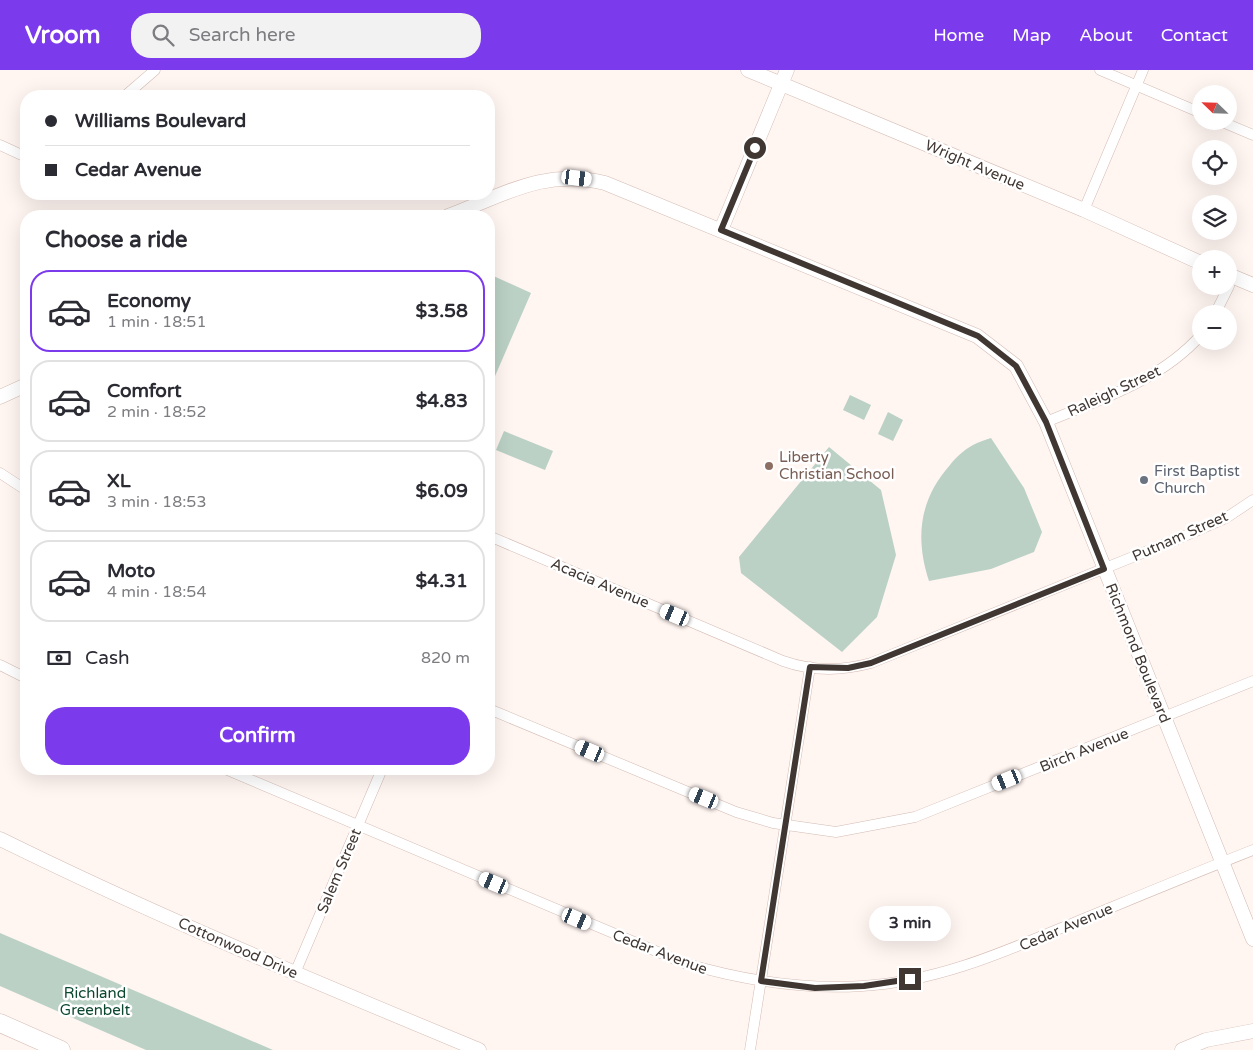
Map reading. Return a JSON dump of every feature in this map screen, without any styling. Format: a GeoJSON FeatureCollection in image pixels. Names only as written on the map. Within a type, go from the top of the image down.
{"type":"FeatureCollection","features":[{"type":"Feature","properties":{"kind":"highway"},"geometry":{"type":"LineString","coordinates":[[0,1023],[61,1050]]}},
{"type":"Feature","properties":{"kind":"street"},"geometry":{"type":"LineString","coordinates":[[132,90],[155,70]]}},
{"type":"Feature","properties":{"kind":"street","name":"Wright Avenue"},"geometry":{"type":"LineString","coordinates":[[748,70],[1084,210],[1192,259]]}},
{"type":"Feature","properties":{"kind":"street"},"geometry":{"type":"LineString","coordinates":[[721,230],[788,70]]}},
{"type":"Feature","properties":{"kind":"street"},"geometry":{"type":"LineString","coordinates":[[1100,70],[1192,109]]}},
{"type":"Feature","properties":{"kind":"street"},"geometry":{"type":"LineString","coordinates":[[1084,210],[1143,70]]}},
{"type":"Feature","properties":{"kind":"street"},"geometry":{"type":"LineString","coordinates":[[1238,129],[1253,135]]}},
{"type":"Feature","properties":{"kind":"street"},"geometry":{"type":"LineString","coordinates":[[0,146],[20,154]]}},
{"type":"Feature","properties":{"kind":"street","name":"Richmond Boulevard"},"geometry":{"type":"LineString","coordinates":[[495,196],[514,188],[552,179],[577,178],[618,187],[978,336],[1016,366],[1046,422],[1253,939]]}},
{"type":"Feature","properties":{"kind":"street","name":"Richmond Boulevard"},"geometry":{"type":"LineString","coordinates":[[462,210],[486,200]]}},
{"type":"Feature","properties":{"kind":"street"},"geometry":{"type":"LineString","coordinates":[[1237,282],[1253,285]]}},
{"type":"Feature","properties":{"kind":"street","name":"Raleigh Street"},"geometry":{"type":"LineString","coordinates":[[1046,422],[1148,378],[1177,359],[1192,344]]}},
{"type":"Feature","properties":{"kind":"street"},"geometry":{"type":"LineString","coordinates":[[0,396],[20,388]]}},
{"type":"Feature","properties":{"kind":"street"},"geometry":{"type":"LineString","coordinates":[[0,474],[20,486]]}},
{"type":"Feature","properties":{"kind":"street","name":"Putnam Street"},"geometry":{"type":"LineString","coordinates":[[1104,569],[1226,518],[1253,500]]}},
{"type":"Feature","properties":{"kind":"street","name":"Acacia Avenue"},"geometry":{"type":"LineString","coordinates":[[495,539],[783,661],[810,667],[848,668],[871,663],[1104,569]]}},
{"type":"Feature","properties":{"kind":"street"},"geometry":{"type":"LineString","coordinates":[[0,665],[20,675]]}},
{"type":"Feature","properties":{"kind":"street"},"geometry":{"type":"LineString","coordinates":[[750,1050],[810,667]]}},
{"type":"Feature","properties":{"kind":"street","name":"Birch Avenue"},"geometry":{"type":"LineString","coordinates":[[495,712],[736,812],[773,823],[836,832],[915,817],[1253,681]]}},
{"type":"Feature","properties":{"kind":"street","name":"Cedar Avenue"},"geometry":{"type":"LineString","coordinates":[[239,775],[684,963],[720,974],[815,988],[864,986],[910,979],[968,965],[1010,950],[1253,850]]}},
{"type":"Feature","properties":{"kind":"street","name":"Salem Street"},"geometry":{"type":"LineString","coordinates":[[295,973],[379,775]]}},
{"type":"Feature","properties":{"kind":"street","name":"Cottonwood Drive"},"geometry":{"type":"LineString","coordinates":[[0,839],[94,884],[295,973],[479,1050]]}},
{"type":"Feature","properties":{"kind":"street"},"geometry":{"type":"LineString","coordinates":[[1182,1050],[1206,1040],[1253,1031]]}},
{"type":"Feature","properties":{"kind":"green space"},"geometry":{"type":"Polygon","coordinates":[[[495,277],[531,293],[495,376],[495,277]]]}},
{"type":"Feature","properties":{"kind":"green space"},"geometry":{"type":"Polygon","coordinates":[[[850,395],[871,405],[864,420],[843,410],[850,395]]]}},
{"type":"Feature","properties":{"kind":"green space"},"geometry":{"type":"Polygon","coordinates":[[[888,412],[903,420],[893,441],[878,434],[888,412]]]}},
{"type":"Feature","properties":{"kind":"green space"},"geometry":{"type":"Polygon","coordinates":[[[504,431],[553,451],[545,470],[496,450],[504,431]]]}},
{"type":"Feature","properties":{"kind":"green space"},"geometry":{"type":"Polygon","coordinates":[[[991,438],[1024,488],[1042,532],[1034,552],[991,569],[929,581],[922,550],[921,535],[926,506],[932,492],[940,478],[960,454],[975,444],[991,438]]]}},
{"type":"Feature","properties":{"kind":"green space"},"geometry":{"type":"Polygon","coordinates":[[[829,447],[881,490],[896,555],[877,617],[842,652],[741,573],[739,557],[829,447]]]}},
{"type":"Feature","properties":{"kind":"green space","name":"Richland Greenbelt"},"geometry":{"type":"Polygon","coordinates":[[[0,933],[273,1050],[146,1050],[0,986],[0,933]]]}},
{"type":"Feature","properties":{"kind":"place","name":"Liberty Christian School"},"geometry":{"type":"Point","coordinates":[769,466]}},
{"type":"Feature","properties":{"kind":"place","name":"First Baptist Church"},"geometry":{"type":"Point","coordinates":[1144,480]}},
{"type":"Feature","properties":{"kind":"route"},"geometry":{"type":"LineString","coordinates":[[755,148],[721,230],[978,336],[1016,366],[1046,422],[1104,569],[871,663],[848,668],[810,667],[761,981],[815,988],[864,986],[910,979]]}}]}
